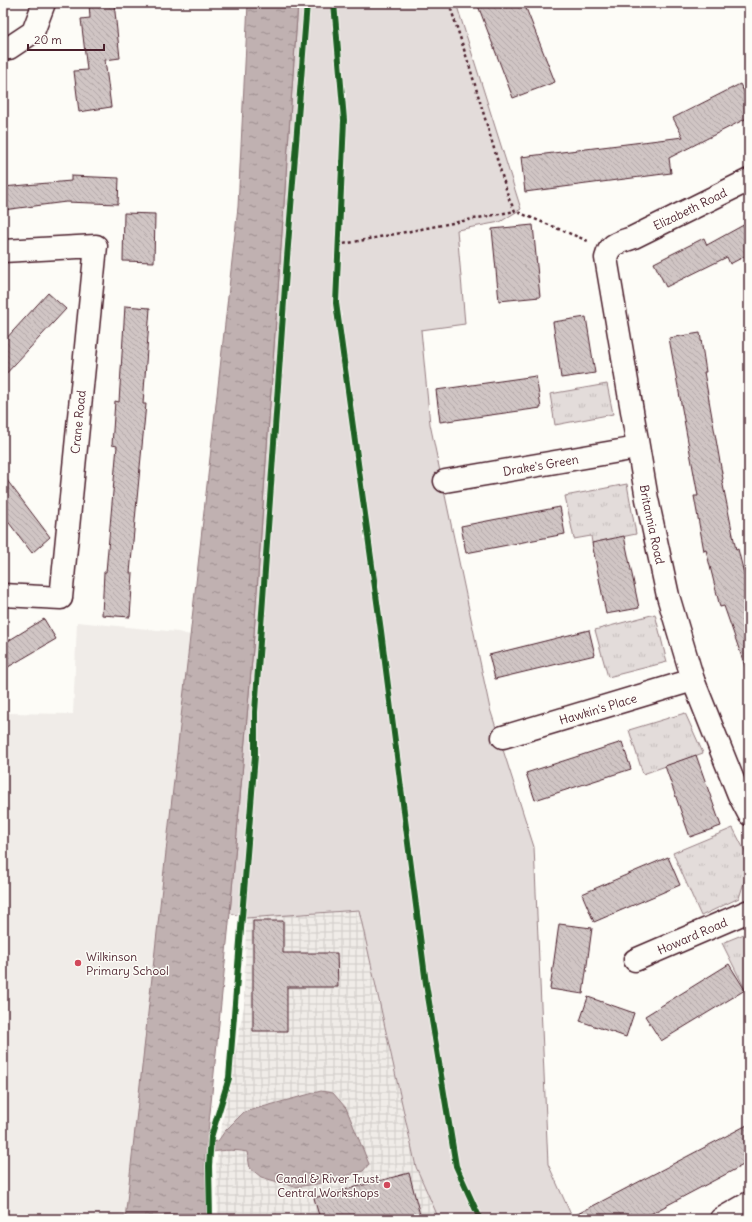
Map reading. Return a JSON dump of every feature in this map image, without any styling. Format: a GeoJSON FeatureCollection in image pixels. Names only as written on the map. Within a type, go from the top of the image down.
{"type":"FeatureCollection","features":[{"type":"Feature","properties":{"kind":"street"},"geometry":{"type":"LineString","coordinates":[[3,49],[9,48],[33,32],[44,3]]}},
{"type":"Feature","properties":{"kind":"street","name":"Elizabeth Road"},"geometry":{"type":"LineString","coordinates":[[609,249],[618,243],[632,238],[749,180]]}},
{"type":"Feature","properties":{"kind":"street","name":"Crane Road"},"geometry":{"type":"LineString","coordinates":[[3,251],[96,246],[61,598],[3,595]]}},
{"type":"Feature","properties":{"kind":"street","name":"Britannia Road"},"geometry":{"type":"LineString","coordinates":[[609,249],[606,258],[637,448],[668,596],[693,680],[739,795],[749,814]]}},
{"type":"Feature","properties":{"kind":"street","name":"Drake's Green"},"geometry":{"type":"LineString","coordinates":[[445,481],[637,448]]}},
{"type":"Feature","properties":{"kind":"street","name":"Hawkin's Place"},"geometry":{"type":"LineString","coordinates":[[503,737],[693,680]]}},
{"type":"Feature","properties":{"kind":"street","name":"Howard Road"},"geometry":{"type":"LineString","coordinates":[[635,960],[749,911]]}},
{"type":"Feature","properties":{"kind":"street"},"geometry":{"type":"LineString","coordinates":[[721,1219],[749,1203]]}},
{"type":"Feature","properties":{"kind":"path"},"geometry":{"type":"LineString","coordinates":[[449,3],[509,199],[515,212]]}},
{"type":"Feature","properties":{"kind":"path"},"geometry":{"type":"LineString","coordinates":[[338,245],[515,212],[609,249]]}},
{"type":"Feature","properties":{"kind":"path"},"geometry":{"type":"LineString","coordinates":[[338,237],[338,252]]}},
{"type":"Feature","properties":{"kind":"shaded area","name":"Wilkinson Primary School"},"geometry":{"type":"Polygon","coordinates":[[[77,622],[178,632],[190,635],[126,1211],[111,1219],[3,1219],[3,713],[73,714],[77,622]]]}},
{"type":"Feature","properties":{"kind":"shaded area"},"geometry":{"type":"Polygon","coordinates":[[[359,910],[416,1167],[439,1219],[218,1219],[216,1165],[244,1006],[246,918],[359,910]]]}},
{"type":"Feature","properties":{"kind":"green space"},"geometry":{"type":"Polygon","coordinates":[[[298,3],[456,3],[521,209],[500,222],[457,230],[465,324],[421,330],[430,424],[490,709],[534,847],[548,1164],[573,1219],[439,1219],[416,1167],[359,910],[246,918],[230,913],[253,648],[298,3]]]}},
{"type":"Feature","properties":{"kind":"green space"},"geometry":{"type":"Polygon","coordinates":[[[607,384],[613,414],[555,425],[550,394],[607,384]]]}},
{"type":"Feature","properties":{"kind":"green space"},"geometry":{"type":"Polygon","coordinates":[[[627,484],[636,534],[592,543],[591,536],[574,539],[565,496],[627,484]]]}},
{"type":"Feature","properties":{"kind":"green space"},"geometry":{"type":"Polygon","coordinates":[[[655,614],[667,662],[608,677],[595,630],[655,614]]]}},
{"type":"Feature","properties":{"kind":"green space"},"geometry":{"type":"Polygon","coordinates":[[[685,713],[703,753],[643,774],[629,730],[685,713]]]}},
{"type":"Feature","properties":{"kind":"green space"},"geometry":{"type":"Polygon","coordinates":[[[733,828],[749,859],[749,867],[739,898],[701,916],[673,853],[733,828]]]}},
{"type":"Feature","properties":{"kind":"green space"},"geometry":{"type":"Polygon","coordinates":[[[749,932],[749,997],[722,943],[749,932]]]}},
{"type":"Feature","properties":{"kind":"water"},"geometry":{"type":"Polygon","coordinates":[[[248,3],[298,3],[253,648],[230,913],[207,1143],[218,1141],[225,1131],[244,1112],[321,1091],[333,1093],[346,1108],[369,1164],[363,1171],[317,1184],[295,1187],[261,1177],[250,1168],[247,1152],[231,1150],[205,1154],[206,1219],[125,1219],[238,207],[248,3]]]}},
{"type":"Feature","properties":{"kind":"building"},"geometry":{"type":"Polygon","coordinates":[[[89,3],[114,3],[120,58],[105,60],[111,107],[79,112],[74,71],[87,70],[81,19],[90,18],[89,3]]]}},
{"type":"Feature","properties":{"kind":"building"},"geometry":{"type":"Polygon","coordinates":[[[477,3],[524,3],[555,82],[513,98],[477,3]]]}},
{"type":"Feature","properties":{"kind":"building"},"geometry":{"type":"Polygon","coordinates":[[[740,84],[749,101],[749,117],[669,158],[671,173],[525,192],[521,157],[683,137],[673,118],[740,84]]]}},
{"type":"Feature","properties":{"kind":"building"},"geometry":{"type":"Polygon","coordinates":[[[71,176],[119,178],[118,204],[66,202],[3,210],[3,187],[71,181],[71,176]]]}},
{"type":"Feature","properties":{"kind":"building"},"geometry":{"type":"Polygon","coordinates":[[[124,213],[155,214],[154,262],[123,261],[124,213]]]}},
{"type":"Feature","properties":{"kind":"building"},"geometry":{"type":"Polygon","coordinates":[[[749,222],[749,254],[730,264],[727,257],[666,287],[654,263],[704,238],[707,245],[749,222]]]}},
{"type":"Feature","properties":{"kind":"building"},"geometry":{"type":"Polygon","coordinates":[[[533,225],[540,297],[499,301],[492,229],[533,225]]]}},
{"type":"Feature","properties":{"kind":"building"},"geometry":{"type":"Polygon","coordinates":[[[48,293],[66,309],[3,377],[3,342],[48,293]]]}},
{"type":"Feature","properties":{"kind":"building"},"geometry":{"type":"Polygon","coordinates":[[[125,306],[150,308],[143,404],[146,404],[130,573],[133,573],[130,617],[102,615],[104,572],[106,572],[117,446],[112,445],[115,401],[119,402],[125,306]]]}},
{"type":"Feature","properties":{"kind":"building"},"geometry":{"type":"Polygon","coordinates":[[[586,317],[595,373],[561,378],[553,322],[586,317]]]}},
{"type":"Feature","properties":{"kind":"building"},"geometry":{"type":"Polygon","coordinates":[[[700,333],[706,372],[704,372],[722,480],[736,550],[738,549],[749,594],[749,668],[746,669],[724,606],[720,607],[706,550],[704,551],[694,496],[698,496],[669,338],[700,333]]]}},
{"type":"Feature","properties":{"kind":"building"},"geometry":{"type":"Polygon","coordinates":[[[536,376],[541,408],[440,422],[436,390],[536,376]]]}},
{"type":"Feature","properties":{"kind":"building"},"geometry":{"type":"Polygon","coordinates":[[[3,475],[50,537],[32,553],[3,515],[3,475]]]}},
{"type":"Feature","properties":{"kind":"building"},"geometry":{"type":"Polygon","coordinates":[[[560,507],[565,534],[466,553],[461,526],[560,507]]]}},
{"type":"Feature","properties":{"kind":"building"},"geometry":{"type":"Polygon","coordinates":[[[624,536],[639,608],[606,614],[592,543],[624,536]]]}},
{"type":"Feature","properties":{"kind":"building"},"geometry":{"type":"Polygon","coordinates":[[[44,619],[56,639],[3,670],[3,644],[44,619]]]}},
{"type":"Feature","properties":{"kind":"building"},"geometry":{"type":"Polygon","coordinates":[[[589,630],[595,655],[495,679],[489,655],[589,630]]]}},
{"type":"Feature","properties":{"kind":"building"},"geometry":{"type":"Polygon","coordinates":[[[622,742],[631,769],[535,800],[526,773],[622,742]]]}},
{"type":"Feature","properties":{"kind":"building"},"geometry":{"type":"Polygon","coordinates":[[[696,755],[721,826],[690,837],[665,766],[696,755]]]}},
{"type":"Feature","properties":{"kind":"building"},"geometry":{"type":"Polygon","coordinates":[[[668,857],[680,885],[594,922],[582,894],[668,857]]]}},
{"type":"Feature","properties":{"kind":"building"},"geometry":{"type":"Polygon","coordinates":[[[253,921],[283,921],[283,953],[337,953],[338,987],[287,987],[287,1031],[253,1031],[253,921]]]}},
{"type":"Feature","properties":{"kind":"building"},"geometry":{"type":"Polygon","coordinates":[[[559,924],[592,928],[583,994],[550,989],[559,924]]]}},
{"type":"Feature","properties":{"kind":"building"},"geometry":{"type":"Polygon","coordinates":[[[729,964],[745,990],[661,1041],[645,1016],[729,964]]]}},
{"type":"Feature","properties":{"kind":"building"},"geometry":{"type":"Polygon","coordinates":[[[588,997],[634,1013],[626,1037],[580,1021],[588,997]]]}},
{"type":"Feature","properties":{"kind":"building"},"geometry":{"type":"Polygon","coordinates":[[[749,1124],[749,1162],[641,1219],[568,1219],[749,1124]]]}},
{"type":"Feature","properties":{"kind":"building","name":"Canal & River Trust Central Workshops"},"geometry":{"type":"Polygon","coordinates":[[[409,1173],[421,1219],[320,1219],[314,1198],[409,1173]]]}},
{"type":"Feature","properties":{"kind":"cycle path"},"geometry":{"type":"LineString","coordinates":[[210,1219],[209,1166],[211,1137],[229,1078],[255,755],[255,712],[287,258],[307,3]]}},
{"type":"Feature","properties":{"kind":"cycle path"},"geometry":{"type":"LineString","coordinates":[[334,3],[344,120],[336,303],[381,631],[426,984],[456,1166],[480,1219]]}},
{"type":"Feature","properties":{"kind":"place","name":"Wilkinson Primary School"},"geometry":{"type":"Point","coordinates":[78,963]}},
{"type":"Feature","properties":{"kind":"place","name":"Canal & River Trust Central Workshops"},"geometry":{"type":"Point","coordinates":[387,1185]}}]}
